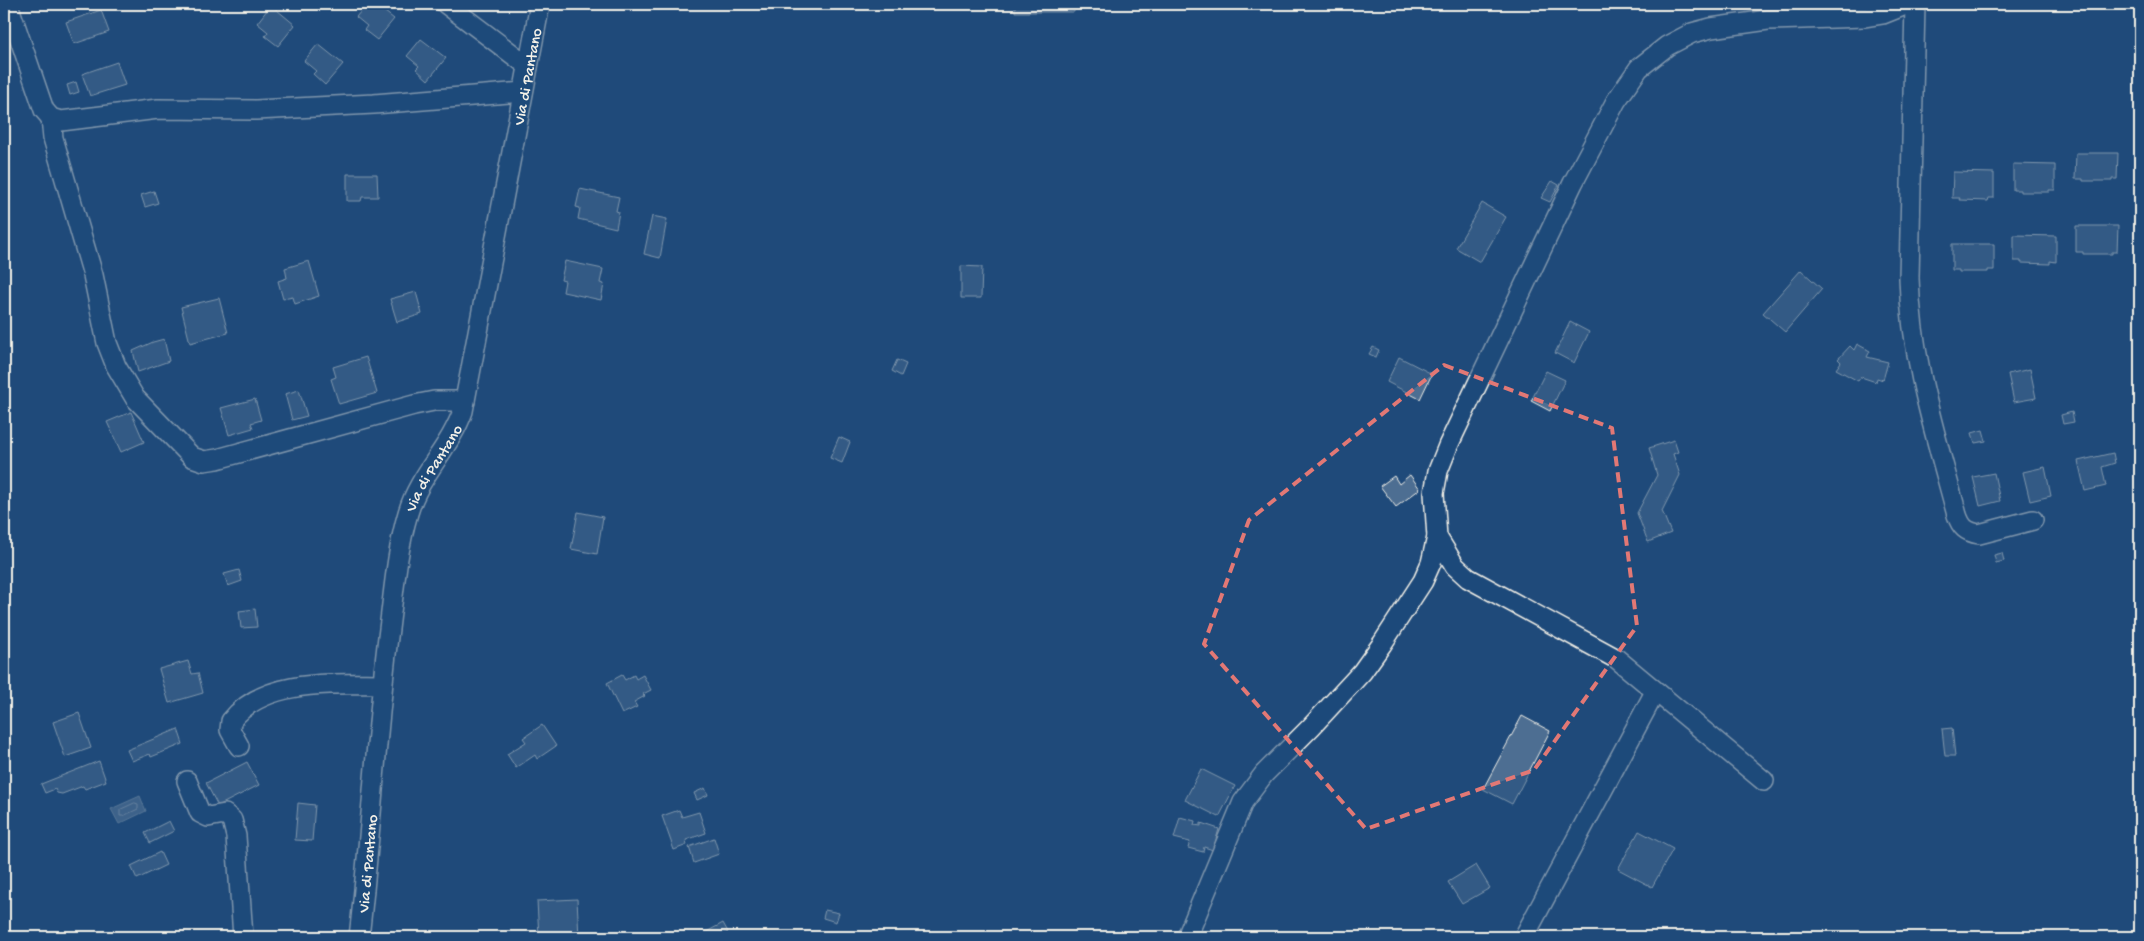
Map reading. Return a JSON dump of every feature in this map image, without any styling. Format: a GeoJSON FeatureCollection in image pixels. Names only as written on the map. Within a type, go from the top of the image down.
{"type":"FeatureCollection","features":[{"type":"Feature","properties":{"kind":"street"},"geometry":{"type":"LineString","coordinates":[[8,4],[41,104],[51,118],[53,138],[90,263],[104,332],[111,354],[129,390],[192,457],[204,460],[217,459],[434,401],[465,401]]}},
{"type":"Feature","properties":{"kind":"street"},"geometry":{"type":"LineString","coordinates":[[446,4],[528,66]]}},
{"type":"Feature","properties":{"kind":"street","name":"Via di Pantano"},"geometry":{"type":"LineString","coordinates":[[359,937],[382,684],[400,544],[408,513],[419,485],[455,429],[465,401],[540,4]]}},
{"type":"Feature","properties":{"kind":"street"},"geometry":{"type":"LineString","coordinates":[[1187,937],[1243,802],[1264,774],[1334,703],[1375,655],[1425,575],[1437,536],[1434,493],[1438,471],[1448,446],[1573,183],[1616,101],[1640,68],[1667,46],[1706,29],[1768,20],[1866,17],[1883,14],[1908,4]]}},
{"type":"Feature","properties":{"kind":"street"},"geometry":{"type":"LineString","coordinates":[[1915,4],[1909,278],[1910,310],[1916,356],[1957,515],[1962,527],[1971,533],[1979,534],[2033,520]]}},
{"type":"Feature","properties":{"kind":"street"},"geometry":{"type":"LineString","coordinates":[[51,118],[66,121],[158,110],[243,111],[339,106],[522,92]]}},
{"type":"Feature","properties":{"kind":"street"},"geometry":{"type":"LineString","coordinates":[[1437,536],[1455,566],[1468,578],[1609,654],[1764,781]]}},
{"type":"Feature","properties":{"kind":"street"},"geometry":{"type":"LineString","coordinates":[[239,746],[230,730],[231,722],[248,706],[263,698],[303,686],[382,684]]}},
{"type":"Feature","properties":{"kind":"street"},"geometry":{"type":"LineString","coordinates":[[1524,937],[1655,692]]}},
{"type":"Feature","properties":{"kind":"street"},"geometry":{"type":"LineString","coordinates":[[187,781],[200,813],[208,817],[225,814],[232,820],[236,836],[243,937]]}},
{"type":"Feature","properties":{"kind":"highlighted area"},"geometry":{"type":"Polygon","coordinates":[[[1444,365],[1612,428],[1637,626],[1534,770],[1366,829],[1204,644],[1249,520],[1444,365]]]}},
{"type":"Feature","properties":{"kind":"water"},"geometry":{"type":"Polygon","coordinates":[[[140,796],[146,811],[119,824],[111,809],[140,796]]]}},
{"type":"Feature","properties":{"kind":"building"},"geometry":{"type":"Polygon","coordinates":[[[367,4],[375,4],[394,19],[377,40],[364,30],[367,26],[356,17],[367,4]]]}},
{"type":"Feature","properties":{"kind":"building"},"geometry":{"type":"Polygon","coordinates":[[[1004,4],[1074,4],[1074,12],[1015,12],[1015,6],[1004,6],[1004,4]]]}},
{"type":"Feature","properties":{"kind":"building"},"geometry":{"type":"Polygon","coordinates":[[[271,5],[295,25],[278,46],[265,36],[268,32],[257,23],[271,5]]]}},
{"type":"Feature","properties":{"kind":"building"},"geometry":{"type":"Polygon","coordinates":[[[101,10],[109,32],[74,44],[66,22],[101,10]]]}},
{"type":"Feature","properties":{"kind":"building"},"geometry":{"type":"Polygon","coordinates":[[[421,39],[446,58],[428,80],[416,69],[419,66],[407,56],[421,39]]]}},
{"type":"Feature","properties":{"kind":"building"},"geometry":{"type":"Polygon","coordinates":[[[318,44],[343,64],[325,85],[313,74],[316,71],[304,61],[318,44]]]}},
{"type":"Feature","properties":{"kind":"building"},"geometry":{"type":"Polygon","coordinates":[[[117,62],[125,85],[90,96],[82,74],[117,62]]]}},
{"type":"Feature","properties":{"kind":"building"},"geometry":{"type":"Polygon","coordinates":[[[76,82],[79,92],[70,95],[67,85],[76,82]]]}},
{"type":"Feature","properties":{"kind":"building"},"geometry":{"type":"Polygon","coordinates":[[[2076,153],[2118,153],[2117,179],[2112,179],[2112,181],[2083,181],[2083,179],[2075,179],[2076,153]]]}},
{"type":"Feature","properties":{"kind":"building"},"geometry":{"type":"Polygon","coordinates":[[[2013,164],[2055,165],[2055,190],[2049,190],[2049,192],[2020,192],[2020,190],[2013,190],[2013,164]]]}},
{"type":"Feature","properties":{"kind":"building"},"geometry":{"type":"Polygon","coordinates":[[[1953,172],[1994,173],[1994,198],[1989,198],[1988,201],[1952,198],[1953,172]]]}},
{"type":"Feature","properties":{"kind":"building"},"geometry":{"type":"Polygon","coordinates":[[[347,174],[377,174],[378,197],[362,197],[361,201],[347,201],[347,174]]]}},
{"type":"Feature","properties":{"kind":"building"},"geometry":{"type":"Polygon","coordinates":[[[1552,181],[1559,185],[1550,202],[1541,198],[1552,181]]]}},
{"type":"Feature","properties":{"kind":"building"},"geometry":{"type":"Polygon","coordinates":[[[580,189],[619,197],[616,211],[619,212],[616,228],[578,219],[580,208],[576,207],[580,189]]]}},
{"type":"Feature","properties":{"kind":"building"},"geometry":{"type":"Polygon","coordinates":[[[154,191],[158,203],[145,207],[141,195],[154,191]]]}},
{"type":"Feature","properties":{"kind":"building"},"geometry":{"type":"Polygon","coordinates":[[[1482,203],[1506,217],[1480,262],[1456,248],[1482,203]]]}},
{"type":"Feature","properties":{"kind":"building"},"geometry":{"type":"Polygon","coordinates":[[[652,216],[667,219],[660,258],[644,254],[652,216]]]}},
{"type":"Feature","properties":{"kind":"building"},"geometry":{"type":"Polygon","coordinates":[[[2076,226],[2118,226],[2117,252],[2112,252],[2112,254],[2083,254],[2083,252],[2076,252],[2076,226]]]}},
{"type":"Feature","properties":{"kind":"building"},"geometry":{"type":"Polygon","coordinates":[[[2014,235],[2056,236],[2056,262],[2050,261],[2050,264],[2014,261],[2014,235]]]}},
{"type":"Feature","properties":{"kind":"building"},"geometry":{"type":"Polygon","coordinates":[[[1952,244],[1994,244],[1994,270],[1988,270],[1988,272],[1959,272],[1959,270],[1952,270],[1952,244]]]}},
{"type":"Feature","properties":{"kind":"building"},"geometry":{"type":"Polygon","coordinates":[[[309,261],[319,296],[295,304],[293,297],[283,299],[278,281],[287,278],[285,268],[309,261]]]}},
{"type":"Feature","properties":{"kind":"building"},"geometry":{"type":"Polygon","coordinates":[[[565,261],[603,269],[600,283],[604,284],[601,300],[563,292],[565,281],[561,280],[565,261]]]}},
{"type":"Feature","properties":{"kind":"building"},"geometry":{"type":"Polygon","coordinates":[[[961,266],[982,267],[981,298],[961,298],[961,266]]]}},
{"type":"Feature","properties":{"kind":"building"},"geometry":{"type":"Polygon","coordinates":[[[1801,270],[1822,289],[1785,332],[1763,313],[1801,270]]]}},
{"type":"Feature","properties":{"kind":"building"},"geometry":{"type":"Polygon","coordinates":[[[416,292],[422,314],[397,322],[390,299],[416,292]]]}},
{"type":"Feature","properties":{"kind":"building"},"geometry":{"type":"Polygon","coordinates":[[[219,298],[228,333],[190,343],[181,307],[219,298]]]}},
{"type":"Feature","properties":{"kind":"building"},"geometry":{"type":"Polygon","coordinates":[[[1570,322],[1589,332],[1574,363],[1555,353],[1570,322]]]}},
{"type":"Feature","properties":{"kind":"building"},"geometry":{"type":"Polygon","coordinates":[[[164,339],[169,361],[138,372],[133,351],[164,339]]]}},
{"type":"Feature","properties":{"kind":"building"},"geometry":{"type":"Polygon","coordinates":[[[1857,344],[1870,351],[1867,357],[1888,362],[1883,380],[1877,378],[1876,382],[1861,377],[1858,381],[1836,369],[1841,362],[1838,359],[1850,346],[1854,350],[1857,344]]]}},
{"type":"Feature","properties":{"kind":"building"},"geometry":{"type":"Polygon","coordinates":[[[1373,347],[1379,350],[1376,357],[1369,354],[1373,347]]]}},
{"type":"Feature","properties":{"kind":"building"},"geometry":{"type":"Polygon","coordinates":[[[366,357],[377,393],[339,404],[331,379],[336,377],[333,367],[366,357]]]}},
{"type":"Feature","properties":{"kind":"building"},"geometry":{"type":"Polygon","coordinates":[[[1399,357],[1432,374],[1420,399],[1387,382],[1399,357]]]}},
{"type":"Feature","properties":{"kind":"building"},"geometry":{"type":"Polygon","coordinates":[[[897,360],[906,364],[901,376],[892,371],[897,360]]]}},
{"type":"Feature","properties":{"kind":"building"},"geometry":{"type":"Polygon","coordinates":[[[2030,369],[2036,398],[2014,402],[2008,374],[2030,369]]]}},
{"type":"Feature","properties":{"kind":"building"},"geometry":{"type":"Polygon","coordinates":[[[1546,371],[1565,380],[1550,411],[1531,401],[1546,371]]]}},
{"type":"Feature","properties":{"kind":"building"},"geometry":{"type":"Polygon","coordinates":[[[299,390],[307,416],[292,420],[285,394],[299,390]]]}},
{"type":"Feature","properties":{"kind":"building"},"geometry":{"type":"Polygon","coordinates":[[[255,399],[261,420],[251,423],[253,428],[229,435],[221,408],[255,399]]]}},
{"type":"Feature","properties":{"kind":"building"},"geometry":{"type":"Polygon","coordinates":[[[131,412],[144,442],[121,452],[107,422],[131,412]]]}},
{"type":"Feature","properties":{"kind":"building"},"geometry":{"type":"Polygon","coordinates":[[[2072,412],[2074,422],[2063,424],[2061,415],[2072,412]]]}},
{"type":"Feature","properties":{"kind":"building"},"geometry":{"type":"Polygon","coordinates":[[[1983,430],[1986,441],[1975,443],[1972,433],[1983,430]]]}},
{"type":"Feature","properties":{"kind":"building"},"geometry":{"type":"Polygon","coordinates":[[[839,437],[850,442],[842,463],[830,458],[839,437]]]}},
{"type":"Feature","properties":{"kind":"building"},"geometry":{"type":"Polygon","coordinates":[[[1674,440],[1678,452],[1673,454],[1680,475],[1662,511],[1671,533],[1648,542],[1637,513],[1657,475],[1649,448],[1674,440]]]}},
{"type":"Feature","properties":{"kind":"building"},"geometry":{"type":"Polygon","coordinates":[[[2113,453],[2115,463],[2102,467],[2106,486],[2085,491],[2078,461],[2113,453]]]}},
{"type":"Feature","properties":{"kind":"building"},"geometry":{"type":"Polygon","coordinates":[[[2045,467],[2051,496],[2030,501],[2023,472],[2045,467]]]}},
{"type":"Feature","properties":{"kind":"building"},"geometry":{"type":"Polygon","coordinates":[[[1994,473],[2000,501],[1980,506],[1973,477],[1994,473]]]}},
{"type":"Feature","properties":{"kind":"building"},"geometry":{"type":"Polygon","coordinates":[[[1410,475],[1420,489],[1396,507],[1380,486],[1394,476],[1399,484],[1410,475]]]}},
{"type":"Feature","properties":{"kind":"building"},"geometry":{"type":"Polygon","coordinates":[[[578,512],[603,517],[597,554],[571,549],[578,512]]]}},
{"type":"Feature","properties":{"kind":"building"},"geometry":{"type":"Polygon","coordinates":[[[2002,553],[2004,561],[1996,563],[1994,555],[2002,553]]]}},
{"type":"Feature","properties":{"kind":"building"},"geometry":{"type":"Polygon","coordinates":[[[239,570],[242,581],[228,586],[224,574],[239,570]]]}},
{"type":"Feature","properties":{"kind":"building"},"geometry":{"type":"Polygon","coordinates":[[[255,609],[257,627],[241,628],[239,611],[255,609]]]}},
{"type":"Feature","properties":{"kind":"building"},"geometry":{"type":"Polygon","coordinates":[[[188,661],[192,674],[198,673],[203,693],[169,703],[159,669],[188,661]]]}},
{"type":"Feature","properties":{"kind":"building"},"geometry":{"type":"Polygon","coordinates":[[[622,675],[625,680],[634,675],[636,679],[643,675],[651,690],[634,702],[637,707],[622,714],[607,683],[622,675]]]}},
{"type":"Feature","properties":{"kind":"building"},"geometry":{"type":"Polygon","coordinates":[[[79,713],[91,748],[65,757],[53,722],[79,713]]]}},
{"type":"Feature","properties":{"kind":"building"},"geometry":{"type":"Polygon","coordinates":[[[1522,716],[1550,731],[1512,804],[1483,789],[1522,716]]]}},
{"type":"Feature","properties":{"kind":"building"},"geometry":{"type":"Polygon","coordinates":[[[542,725],[556,746],[537,759],[535,755],[516,768],[507,754],[526,742],[523,738],[542,725]]]}},
{"type":"Feature","properties":{"kind":"building"},"geometry":{"type":"Polygon","coordinates":[[[1952,728],[1955,756],[1945,756],[1942,729],[1952,728]]]}},
{"type":"Feature","properties":{"kind":"building"},"geometry":{"type":"Polygon","coordinates":[[[178,729],[183,744],[151,757],[150,754],[132,761],[127,750],[178,729]]]}},
{"type":"Feature","properties":{"kind":"building"},"geometry":{"type":"Polygon","coordinates":[[[99,761],[106,781],[85,789],[83,786],[62,794],[57,793],[55,789],[45,793],[41,784],[99,761]]]}},
{"type":"Feature","properties":{"kind":"building"},"geometry":{"type":"Polygon","coordinates":[[[247,762],[259,785],[218,806],[206,783],[247,762]]]}},
{"type":"Feature","properties":{"kind":"building"},"geometry":{"type":"Polygon","coordinates":[[[1201,769],[1235,786],[1219,817],[1185,800],[1201,769]]]}},
{"type":"Feature","properties":{"kind":"building"},"geometry":{"type":"Polygon","coordinates":[[[705,788],[708,795],[697,800],[694,793],[705,788]]]}},
{"type":"Feature","properties":{"kind":"building"},"geometry":{"type":"Polygon","coordinates":[[[298,803],[315,805],[312,841],[295,840],[298,803]]]}},
{"type":"Feature","properties":{"kind":"building"},"geometry":{"type":"Polygon","coordinates":[[[679,810],[682,817],[699,812],[706,833],[686,840],[687,845],[674,850],[662,816],[679,810]]]}},
{"type":"Feature","properties":{"kind":"building"},"geometry":{"type":"Polygon","coordinates":[[[1180,817],[1195,821],[1194,825],[1201,826],[1201,823],[1219,829],[1213,850],[1204,847],[1203,852],[1188,848],[1190,842],[1174,838],[1180,817]]]}},
{"type":"Feature","properties":{"kind":"building"},"geometry":{"type":"Polygon","coordinates":[[[169,821],[174,831],[150,843],[145,833],[169,821]]]}},
{"type":"Feature","properties":{"kind":"building"},"geometry":{"type":"Polygon","coordinates":[[[1639,831],[1673,849],[1652,887],[1618,869],[1639,831]]]}},
{"type":"Feature","properties":{"kind":"building"},"geometry":{"type":"Polygon","coordinates":[[[714,838],[719,854],[694,863],[689,847],[714,838]]]}},
{"type":"Feature","properties":{"kind":"building"},"geometry":{"type":"Polygon","coordinates":[[[160,852],[166,865],[137,879],[131,866],[160,852]]]}},
{"type":"Feature","properties":{"kind":"building"},"geometry":{"type":"Polygon","coordinates":[[[1476,865],[1490,888],[1462,904],[1448,882],[1476,865]]]}},
{"type":"Feature","properties":{"kind":"building"},"geometry":{"type":"Polygon","coordinates":[[[577,899],[579,937],[539,937],[537,901],[577,899]]]}},
{"type":"Feature","properties":{"kind":"building"},"geometry":{"type":"Polygon","coordinates":[[[825,910],[839,913],[836,922],[823,918],[825,910]]]}},
{"type":"Feature","properties":{"kind":"building"},"geometry":{"type":"Polygon","coordinates":[[[723,923],[728,932],[719,937],[697,937],[723,923]]]}}]}
